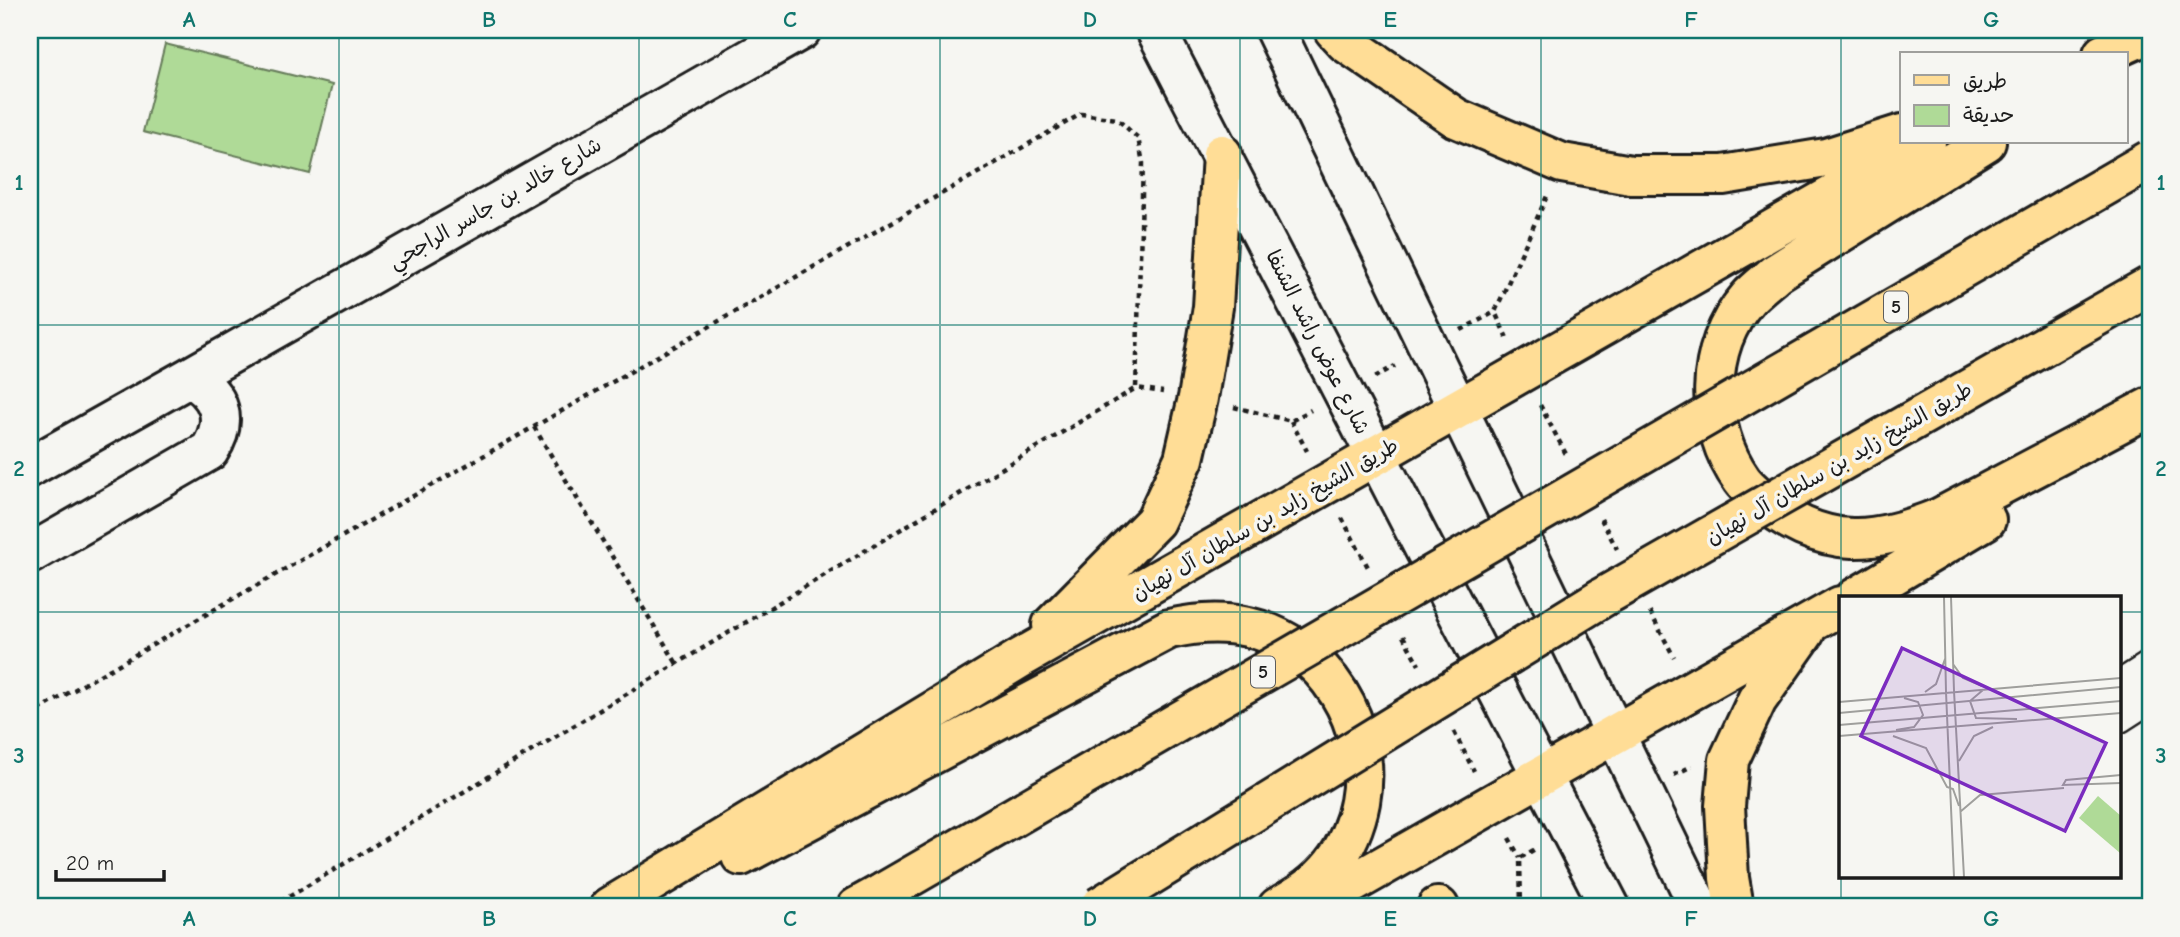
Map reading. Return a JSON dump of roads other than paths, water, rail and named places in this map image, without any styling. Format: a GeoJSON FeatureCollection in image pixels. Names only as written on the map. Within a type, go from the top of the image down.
{"type":"FeatureCollection","features":[{"type":"Feature","properties":{"kind":"main road","name":"شارع خالد بن جاسر الراجحي"},"geometry":{"type":"LineString","coordinates":[[30,467],[800,30]]}},
{"type":"Feature","properties":{"kind":"main road","name":"شارع عوض راشد الشنفا"},"geometry":{"type":"LineString","coordinates":[[1156,30],[1610,907]]}},
{"type":"Feature","properties":{"kind":"main road"},"geometry":{"type":"LineString","coordinates":[[1275,30],[1699,907]]}},
{"type":"Feature","properties":{"kind":"main road"},"geometry":{"type":"LineString","coordinates":[[1334,30],[1345,42],[1456,118],[1562,163],[1631,175],[1723,175],[1826,158],[1900,135]]}},
{"type":"Feature","properties":{"kind":"main road"},"geometry":{"type":"LineString","coordinates":[[2108,52],[2150,36]]}},
{"type":"Feature","properties":{"kind":"main road"},"geometry":{"type":"LineString","coordinates":[[2128,52],[2150,36]]}},
{"type":"Feature","properties":{"kind":"main road","name":"طريق الشيخ زايد بن سلطان آل نهيان"},"geometry":{"type":"LineString","coordinates":[[610,907],[1019,659],[1922,144]]}},
{"type":"Feature","properties":{"kind":"main road"},"geometry":{"type":"LineString","coordinates":[[1983,144],[1776,273],[1748,299],[1729,328],[1717,362],[1713,396],[1720,437],[1742,481],[1779,515],[1811,530],[1852,538],[1908,530],[1939,518],[2150,407]]}},
{"type":"Feature","properties":{"kind":"main road"},"geometry":{"type":"LineString","coordinates":[[1019,659],[1155,521],[1184,459],[1198,398],[1213,307],[1222,154]]}},
{"type":"Feature","properties":{"kind":"main road","name":"5"},"geometry":{"type":"LineString","coordinates":[[871,900],[2150,160]]}},
{"type":"Feature","properties":{"kind":"main road","name":"طريق الشيخ زايد بن سلطان آل نهيان"},"geometry":{"type":"LineString","coordinates":[[1099,907],[1603,597],[2150,286]]}},
{"type":"Feature","properties":{"kind":"main road"},"geometry":{"type":"LineString","coordinates":[[30,554],[208,451],[217,439],[219,409],[213,396],[203,385],[190,377]]}},
{"type":"Feature","properties":{"kind":"main road"},"geometry":{"type":"LineString","coordinates":[[1858,596],[2150,422]]}},
{"type":"Feature","properties":{"kind":"main road"},"geometry":{"type":"LineString","coordinates":[[1311,907],[1825,615]]}},
{"type":"Feature","properties":{"kind":"main road"},"geometry":{"type":"LineString","coordinates":[[1734,907],[1729,878],[1725,806],[1730,760],[1757,701],[1825,615]]}},
{"type":"Feature","properties":{"kind":"main road"},"geometry":{"type":"LineString","coordinates":[[643,907],[1169,629],[1208,623],[1249,627],[1286,642],[1315,664],[1341,694],[1352,717],[1362,753],[1363,786],[1347,841],[1334,864],[1311,888],[1278,907]]}},
{"type":"Feature","properties":{"kind":"street"},"geometry":{"type":"LineString","coordinates":[[2120,687],[2150,668]]}},
{"type":"Feature","properties":{"kind":"street"},"geometry":{"type":"LineString","coordinates":[[2120,715],[2150,696]]}}]}
